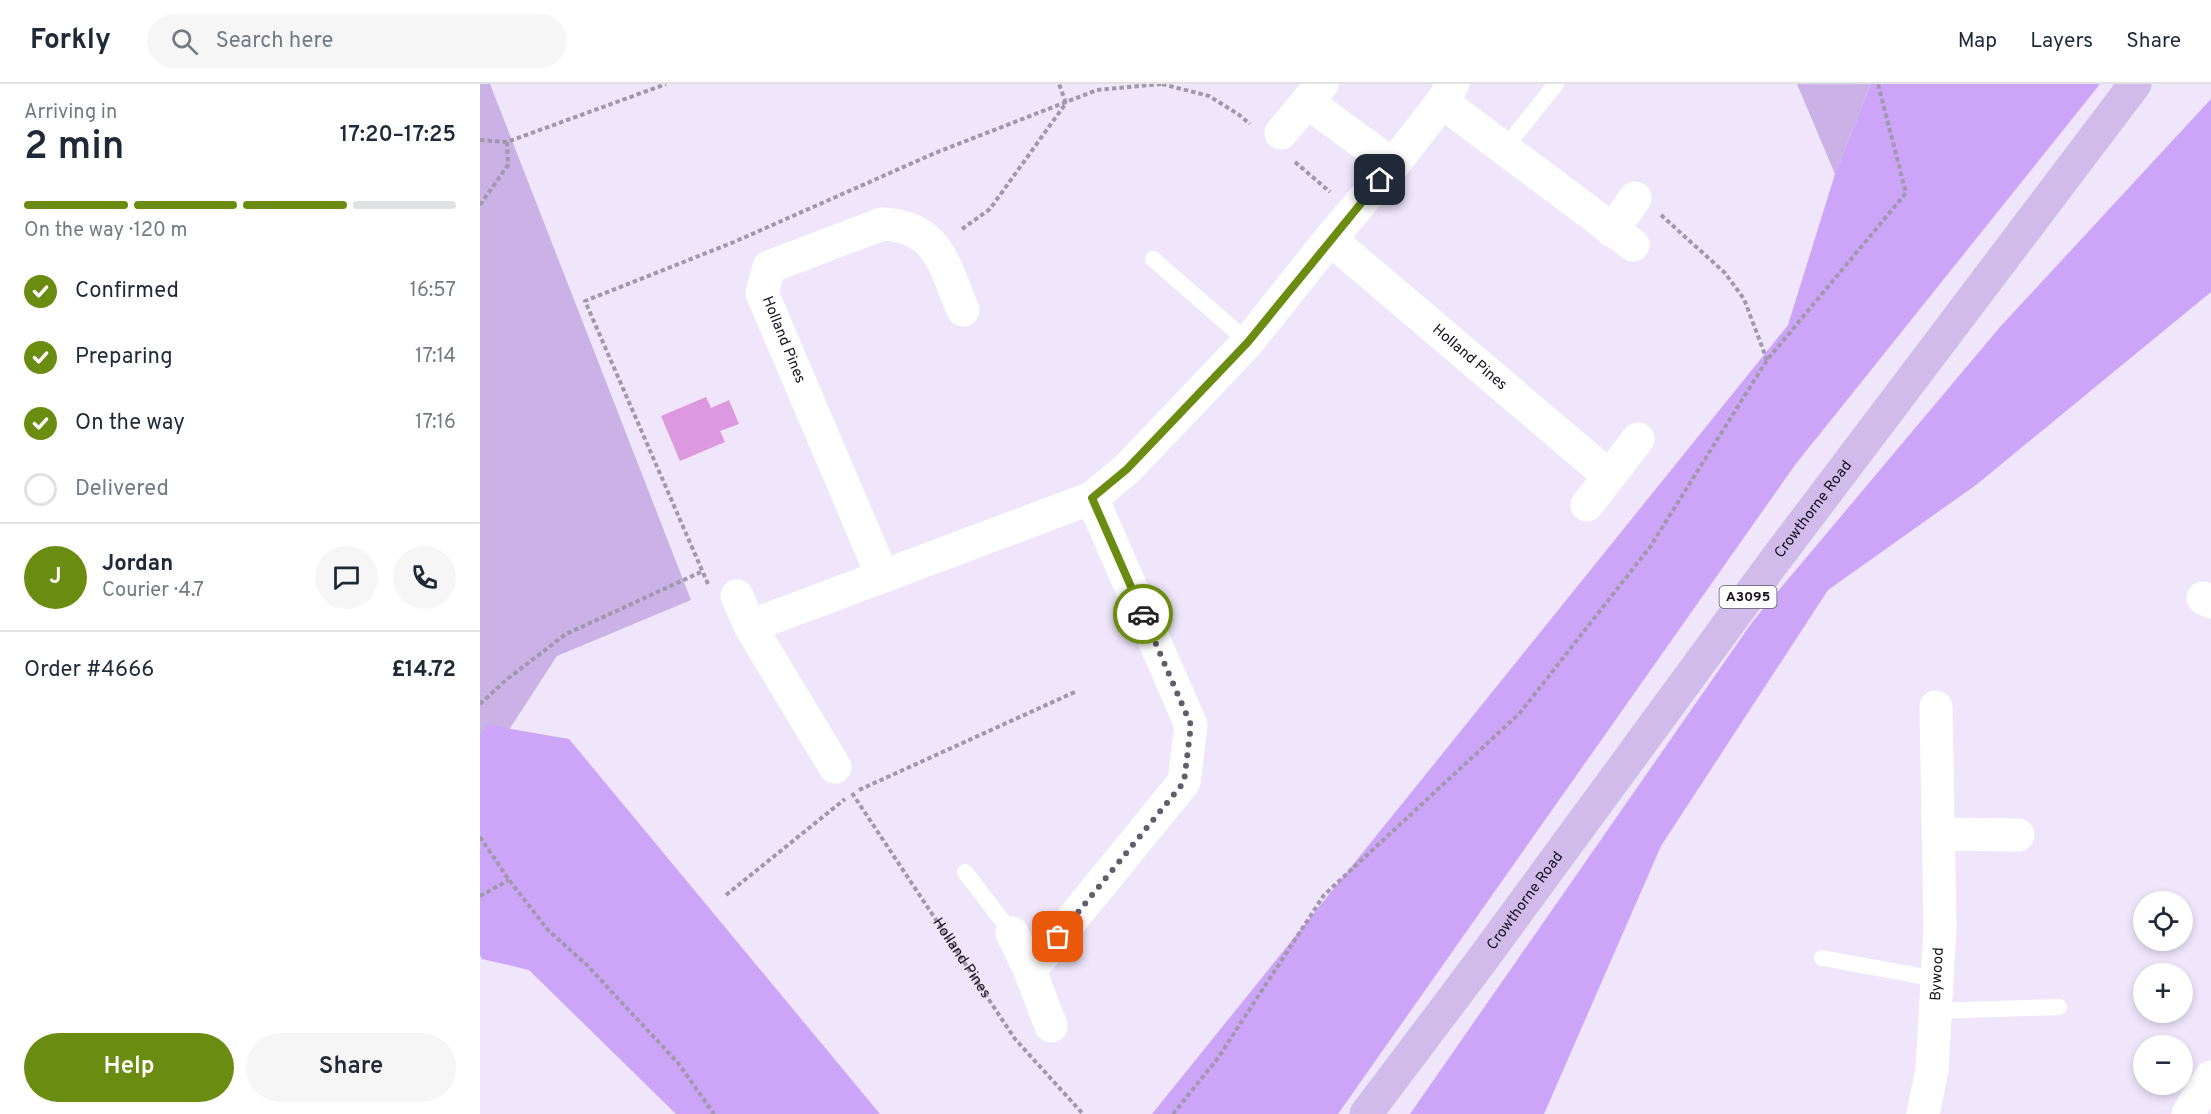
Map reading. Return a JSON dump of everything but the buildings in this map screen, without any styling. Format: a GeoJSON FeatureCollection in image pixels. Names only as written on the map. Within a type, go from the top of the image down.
{"type":"FeatureCollection","features":[{"type":"Feature","properties":{"kind":"main road","name":"Crowthorne Road"},"geometry":{"type":"LineString","coordinates":[[1366,1114],[1482,960],[1773,562],[2135,84]]}},
{"type":"Feature","properties":{"kind":"street"},"geometry":{"type":"LineString","coordinates":[[1281,133],[1314,93],[1393,165]]}},
{"type":"Feature","properties":{"kind":"street"},"geometry":{"type":"LineString","coordinates":[[750,626],[1092,498],[1127,469],[1248,342],[1330,239],[1393,165],[1447,93],[1504,149],[1623,238],[1635,198]]}},
{"type":"Feature","properties":{"kind":"street","name":"Holland Pines"},"geometry":{"type":"LineString","coordinates":[[882,575],[762,293],[769,267],[882,224],[909,229],[922,235],[936,248]]}},
{"type":"Feature","properties":{"kind":"street","name":"Holland Pines"},"geometry":{"type":"LineString","coordinates":[[1330,239],[1609,476]]}},
{"type":"Feature","properties":{"kind":"street"},"geometry":{"type":"LineString","coordinates":[[936,248],[963,310]]}},
{"type":"Feature","properties":{"kind":"street"},"geometry":{"type":"LineString","coordinates":[[1587,505],[1638,439]]}},
{"type":"Feature","properties":{"kind":"street"},"geometry":{"type":"LineString","coordinates":[[1030,971],[1184,782],[1186,771],[1191,725],[1092,498]]}},
{"type":"Feature","properties":{"kind":"street"},"geometry":{"type":"LineString","coordinates":[[724,592],[750,626],[844,780]]}},
{"type":"Feature","properties":{"kind":"street","name":"Bywood"},"geometry":{"type":"LineString","coordinates":[[1923,1114],[1932,1070],[1940,928],[1936,707]]}},
{"type":"Feature","properties":{"kind":"street"},"geometry":{"type":"LineString","coordinates":[[1938,834],[2018,835]]}},
{"type":"Feature","properties":{"kind":"street"},"geometry":{"type":"LineString","coordinates":[[1012,933],[1030,971],[1051,1026]]}},
{"type":"Feature","properties":{"kind":"street"},"geometry":{"type":"LineString","coordinates":[[2188,1114],[2211,1077]]}},
{"type":"Feature","properties":{"kind":"lane"},"geometry":{"type":"LineString","coordinates":[[1504,149],[1556,84]]}},
{"type":"Feature","properties":{"kind":"lane"},"geometry":{"type":"LineString","coordinates":[[1153,259],[1248,342]]}},
{"type":"Feature","properties":{"kind":"lane"},"geometry":{"type":"LineString","coordinates":[[965,872],[1012,933]]}},
{"type":"Feature","properties":{"kind":"lane"},"geometry":{"type":"LineString","coordinates":[[1822,958],[1937,979]]}},
{"type":"Feature","properties":{"kind":"lane"},"geometry":{"type":"LineString","coordinates":[[1935,1011],[2059,1007]]}},
{"type":"Feature","properties":{"kind":"path"},"geometry":{"type":"LineString","coordinates":[[480,140],[507,142],[666,84]]}},
{"type":"Feature","properties":{"kind":"path"},"geometry":{"type":"LineString","coordinates":[[1059,84],[1066,102]]}},
{"type":"Feature","properties":{"kind":"path"},"geometry":{"type":"LineString","coordinates":[[724,592],[702,572],[585,302],[734,242],[935,153],[1097,90],[1161,84]]}},
{"type":"Feature","properties":{"kind":"path"},"geometry":{"type":"LineString","coordinates":[[1173,1114],[1218,1058],[1324,895],[1520,713],[1650,547],[1767,360],[1906,193],[1878,84]]}},
{"type":"Feature","properties":{"kind":"path"},"geometry":{"type":"LineString","coordinates":[[936,248],[990,209],[1066,102]]}},
{"type":"Feature","properties":{"kind":"path"},"geometry":{"type":"LineString","coordinates":[[480,205],[508,165],[507,142]]}},
{"type":"Feature","properties":{"kind":"path"},"geometry":{"type":"LineString","coordinates":[[1635,198],[1654,209],[1725,273],[1744,299],[1767,360]]}},
{"type":"Feature","properties":{"kind":"path"},"geometry":{"type":"LineString","coordinates":[[480,704],[506,680],[566,634],[702,572]]}},
{"type":"Feature","properties":{"kind":"path"},"geometry":{"type":"LineString","coordinates":[[726,895],[844,780],[1077,692]]}},
{"type":"Feature","properties":{"kind":"path","name":"Holland Pines"},"geometry":{"type":"LineString","coordinates":[[844,780],[1016,1040],[1083,1114]]}},
{"type":"Feature","properties":{"kind":"path"},"geometry":{"type":"LineString","coordinates":[[480,837],[509,880],[548,930],[587,965],[678,1063],[714,1114]]}},
{"type":"Feature","properties":{"kind":"path"},"geometry":{"type":"LineString","coordinates":[[480,896],[509,880]]}},
{"type":"Feature","properties":{"kind":"shaded area"},"geometry":{"type":"Polygon","coordinates":[[[480,84],[490,84],[691,600],[557,656],[503,739],[480,769],[480,84]]]}},
{"type":"Feature","properties":{"kind":"shaded area"},"geometry":{"type":"Polygon","coordinates":[[[1797,84],[1871,84],[1835,174],[1797,84]]]}},
{"type":"Feature","properties":{"kind":"shaded area"},"geometry":{"type":"Polygon","coordinates":[[[1871,84],[2100,84],[1795,465],[1338,1114],[1152,1114],[1788,325],[1835,174],[1871,84]]]}},
{"type":"Feature","properties":{"kind":"shaded area"},"geometry":{"type":"Polygon","coordinates":[[[2211,99],[2211,292],[1976,485],[1828,590],[1661,846],[1544,1114],[1410,1114],[1753,621],[2000,327],[2211,99]]]}},
{"type":"Feature","properties":{"kind":"shaded area"},"geometry":{"type":"Polygon","coordinates":[[[488,725],[569,739],[880,1114],[676,1114],[529,970],[482,959],[480,955],[480,735],[488,725]]]}},
{"type":"Feature","properties":{"kind":"way so far"},"geometry":{"type":"LineString","coordinates":[[1058,937],[1184,782],[1191,725],[1143,614]]}},
{"type":"Feature","properties":{"kind":"route"},"geometry":{"type":"LineString","coordinates":[[1143,614],[1092,498],[1127,469],[1248,342],[1380,180]]}}]}
